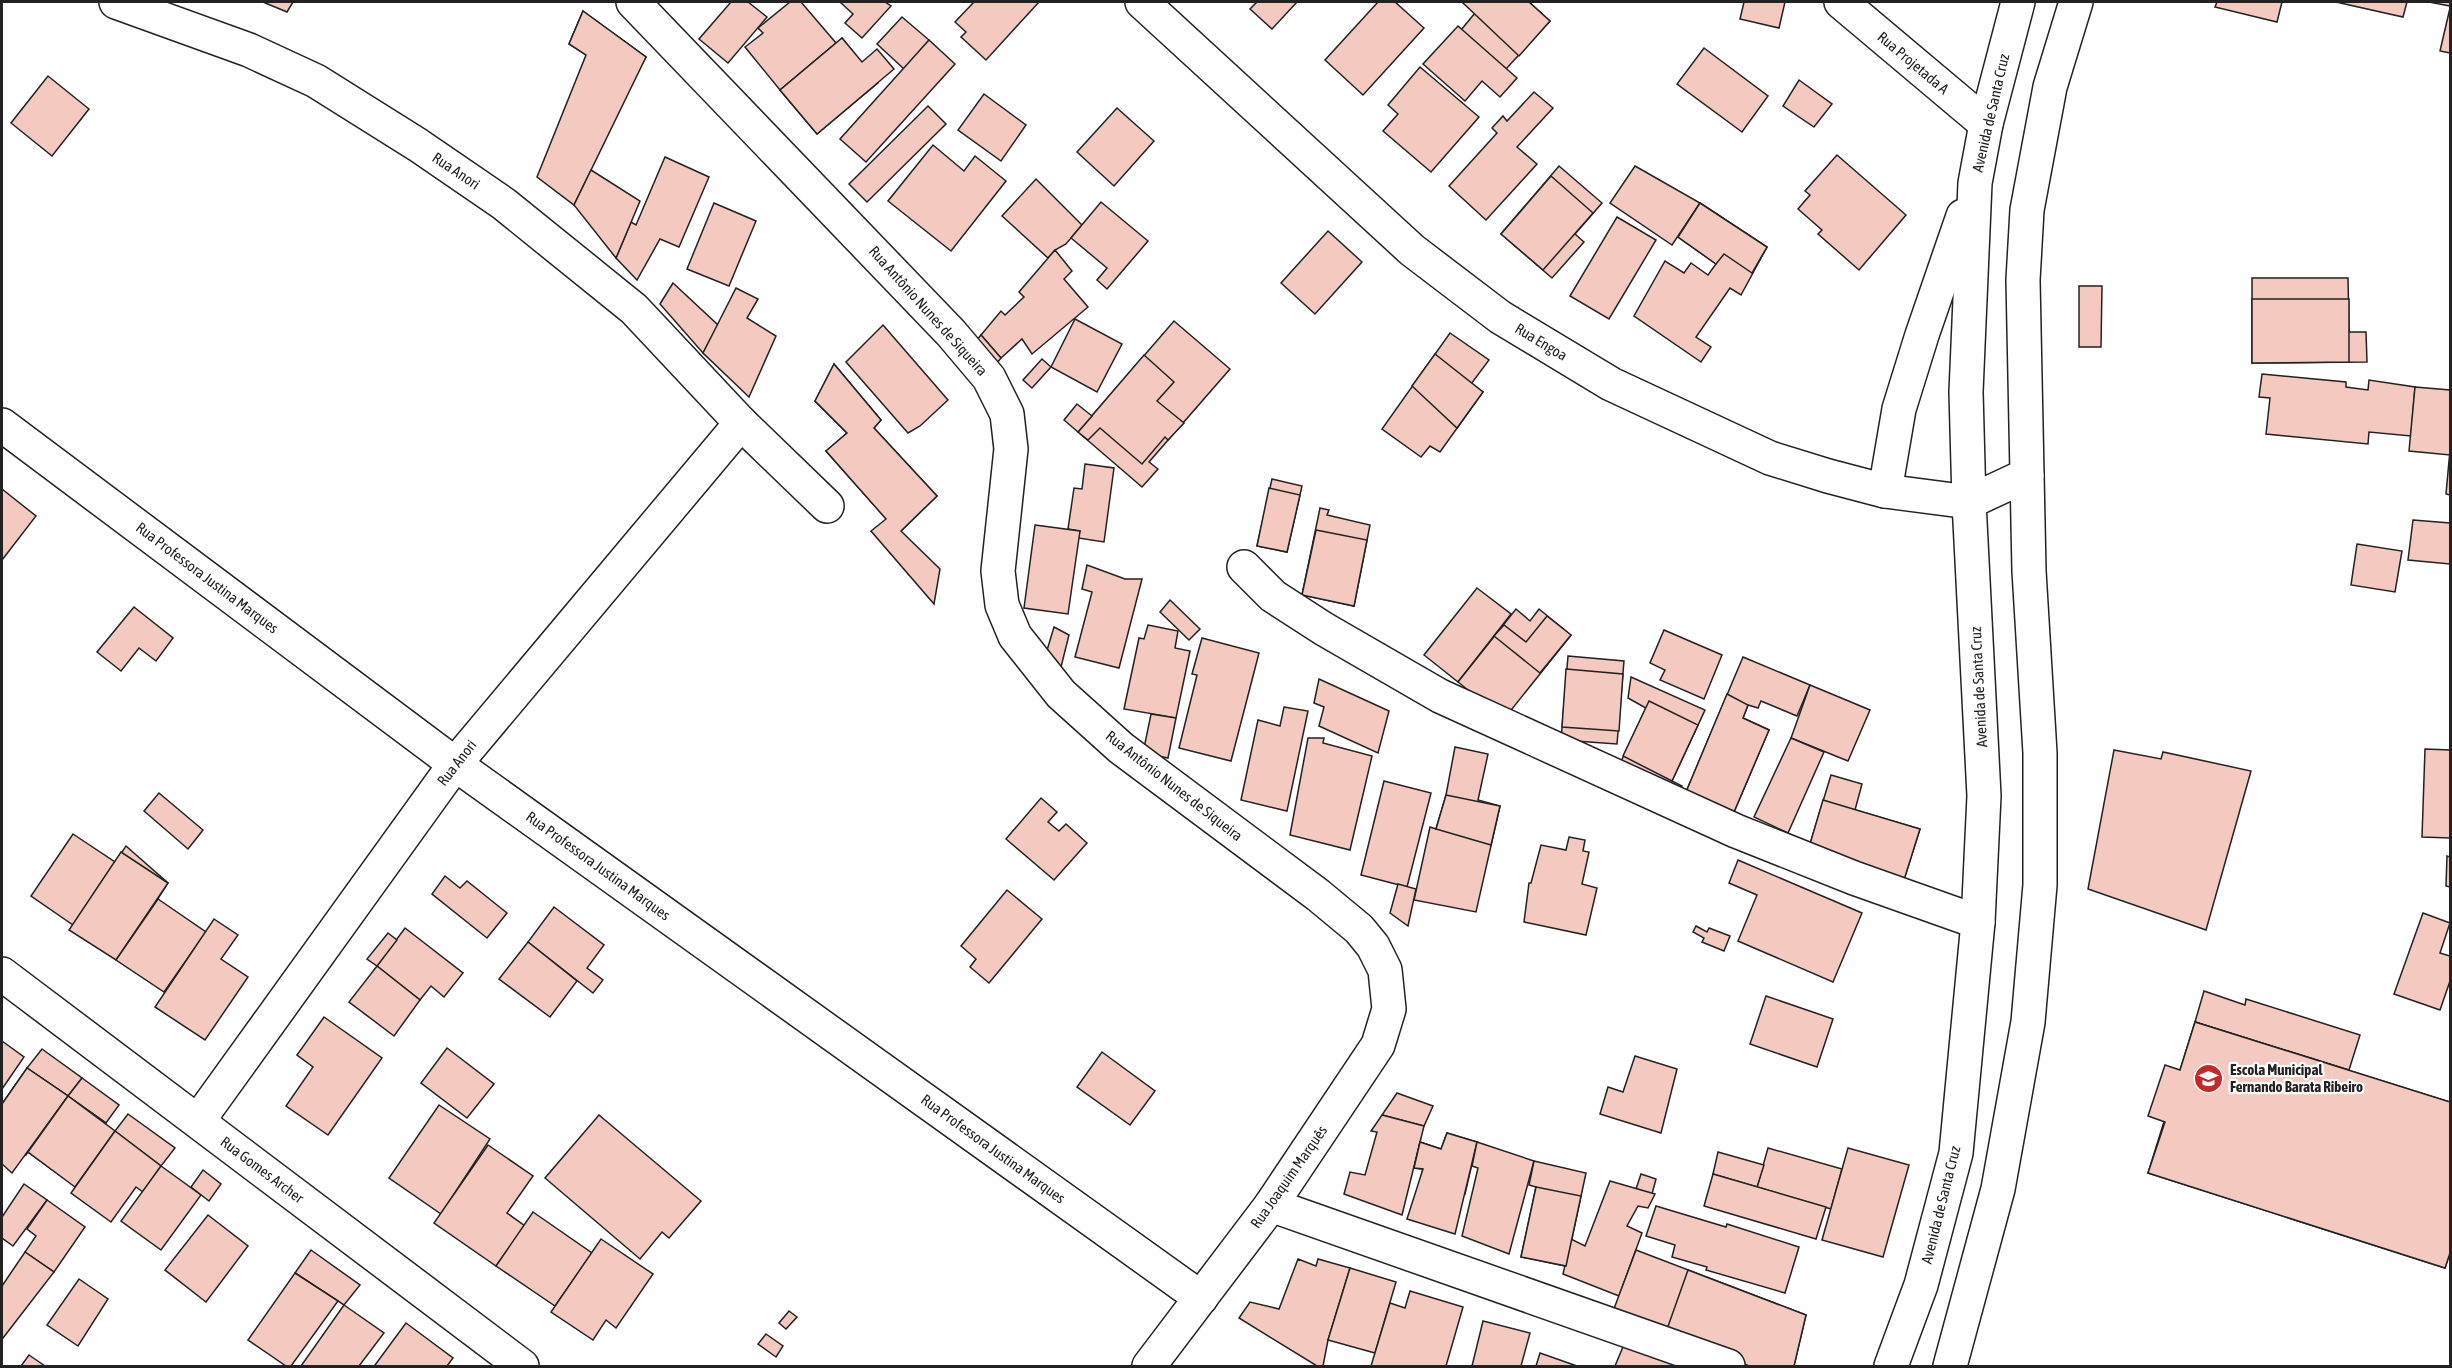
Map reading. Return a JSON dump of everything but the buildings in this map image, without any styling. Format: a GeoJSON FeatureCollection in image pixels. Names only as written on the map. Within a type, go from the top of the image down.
{"type":"FeatureCollection","features":[{"type":"Feature","properties":{"kind":"street","name":"Rua Anori"},"geometry":{"type":"LineString","coordinates":[[116,2],[249,50],[307,77],[428,152],[504,204],[634,309],[741,423],[827,506]]}},
{"type":"Feature","properties":{"kind":"street","name":"Rua Antônio Nunes de Siqueira"},"geometry":{"type":"LineString","coordinates":[[633,2],[951,333],[989,378],[1007,414],[1011,449],[998,571],[1002,605],[1015,636],[1061,694],[1121,748],[1318,895],[1359,929],[1373,946],[1385,970]]}},
{"type":"Feature","properties":{"kind":"street","name":"Rua Engoa"},"geometry":{"type":"LineString","coordinates":[[1142,2],[1412,250],[1500,317],[1611,384],[1760,453],[1828,476],[1885,491],[1969,502]]}},
{"type":"Feature","properties":{"kind":"street","name":"Rua Projetada A"},"geometry":{"type":"LineString","coordinates":[[1840,2],[1986,124]]}},
{"type":"Feature","properties":{"kind":"street","name":"Avenida de Santa Cruz"},"geometry":{"type":"LineString","coordinates":[[1891,1366],[1921,1285],[1956,1153],[1978,922],[1984,796],[1969,502],[1966,392],[1975,183],[1986,124],[2018,2]]}},
{"type":"Feature","properties":{"kind":"street"},"geometry":{"type":"LineString","coordinates":[[1950,1366],[1998,1189],[2028,1022],[2039,896],[2040,753],[2029,571],[2023,280],[2027,210],[2050,87],[2076,2]]}},
{"type":"Feature","properties":{"kind":"street"},"geometry":{"type":"LineString","coordinates":[[1885,491],[1899,409],[1975,183]]}},
{"type":"Feature","properties":{"kind":"street","name":"Rua Anori"},"geometry":{"type":"LineString","coordinates":[[198,1121],[455,764],[741,423]]}},
{"type":"Feature","properties":{"kind":"street","name":"Rua Professora Justina Marques"},"geometry":{"type":"LineString","coordinates":[[2,425],[455,764],[1201,1298]]}},
{"type":"Feature","properties":{"kind":"street"},"geometry":{"type":"LineString","coordinates":[[1969,502],[2027,476]]}},
{"type":"Feature","properties":{"kind":"street"},"geometry":{"type":"LineString","coordinates":[[1244,567],[1273,596],[1440,696],[1736,831],[1854,878],[1978,922]]}},
{"type":"Feature","properties":{"kind":"street","name":"Rua Joaquim Marquês"},"geometry":{"type":"LineString","coordinates":[[1149,1366],[1271,1206],[1378,1046],[1389,1010],[1385,970]]}},
{"type":"Feature","properties":{"kind":"street","name":"Rua Gomes Archer"},"geometry":{"type":"LineString","coordinates":[[2,974],[522,1366]]}},
{"type":"Feature","properties":{"kind":"street"},"geometry":{"type":"LineString","coordinates":[[1271,1206],[1728,1366]]}},
{"type":"Feature","properties":{"kind":"place","name":"Escola Municipal Fernando Barata Ribeiro"},"geometry":{"type":"Point","coordinates":[2209,1079]}}]}
